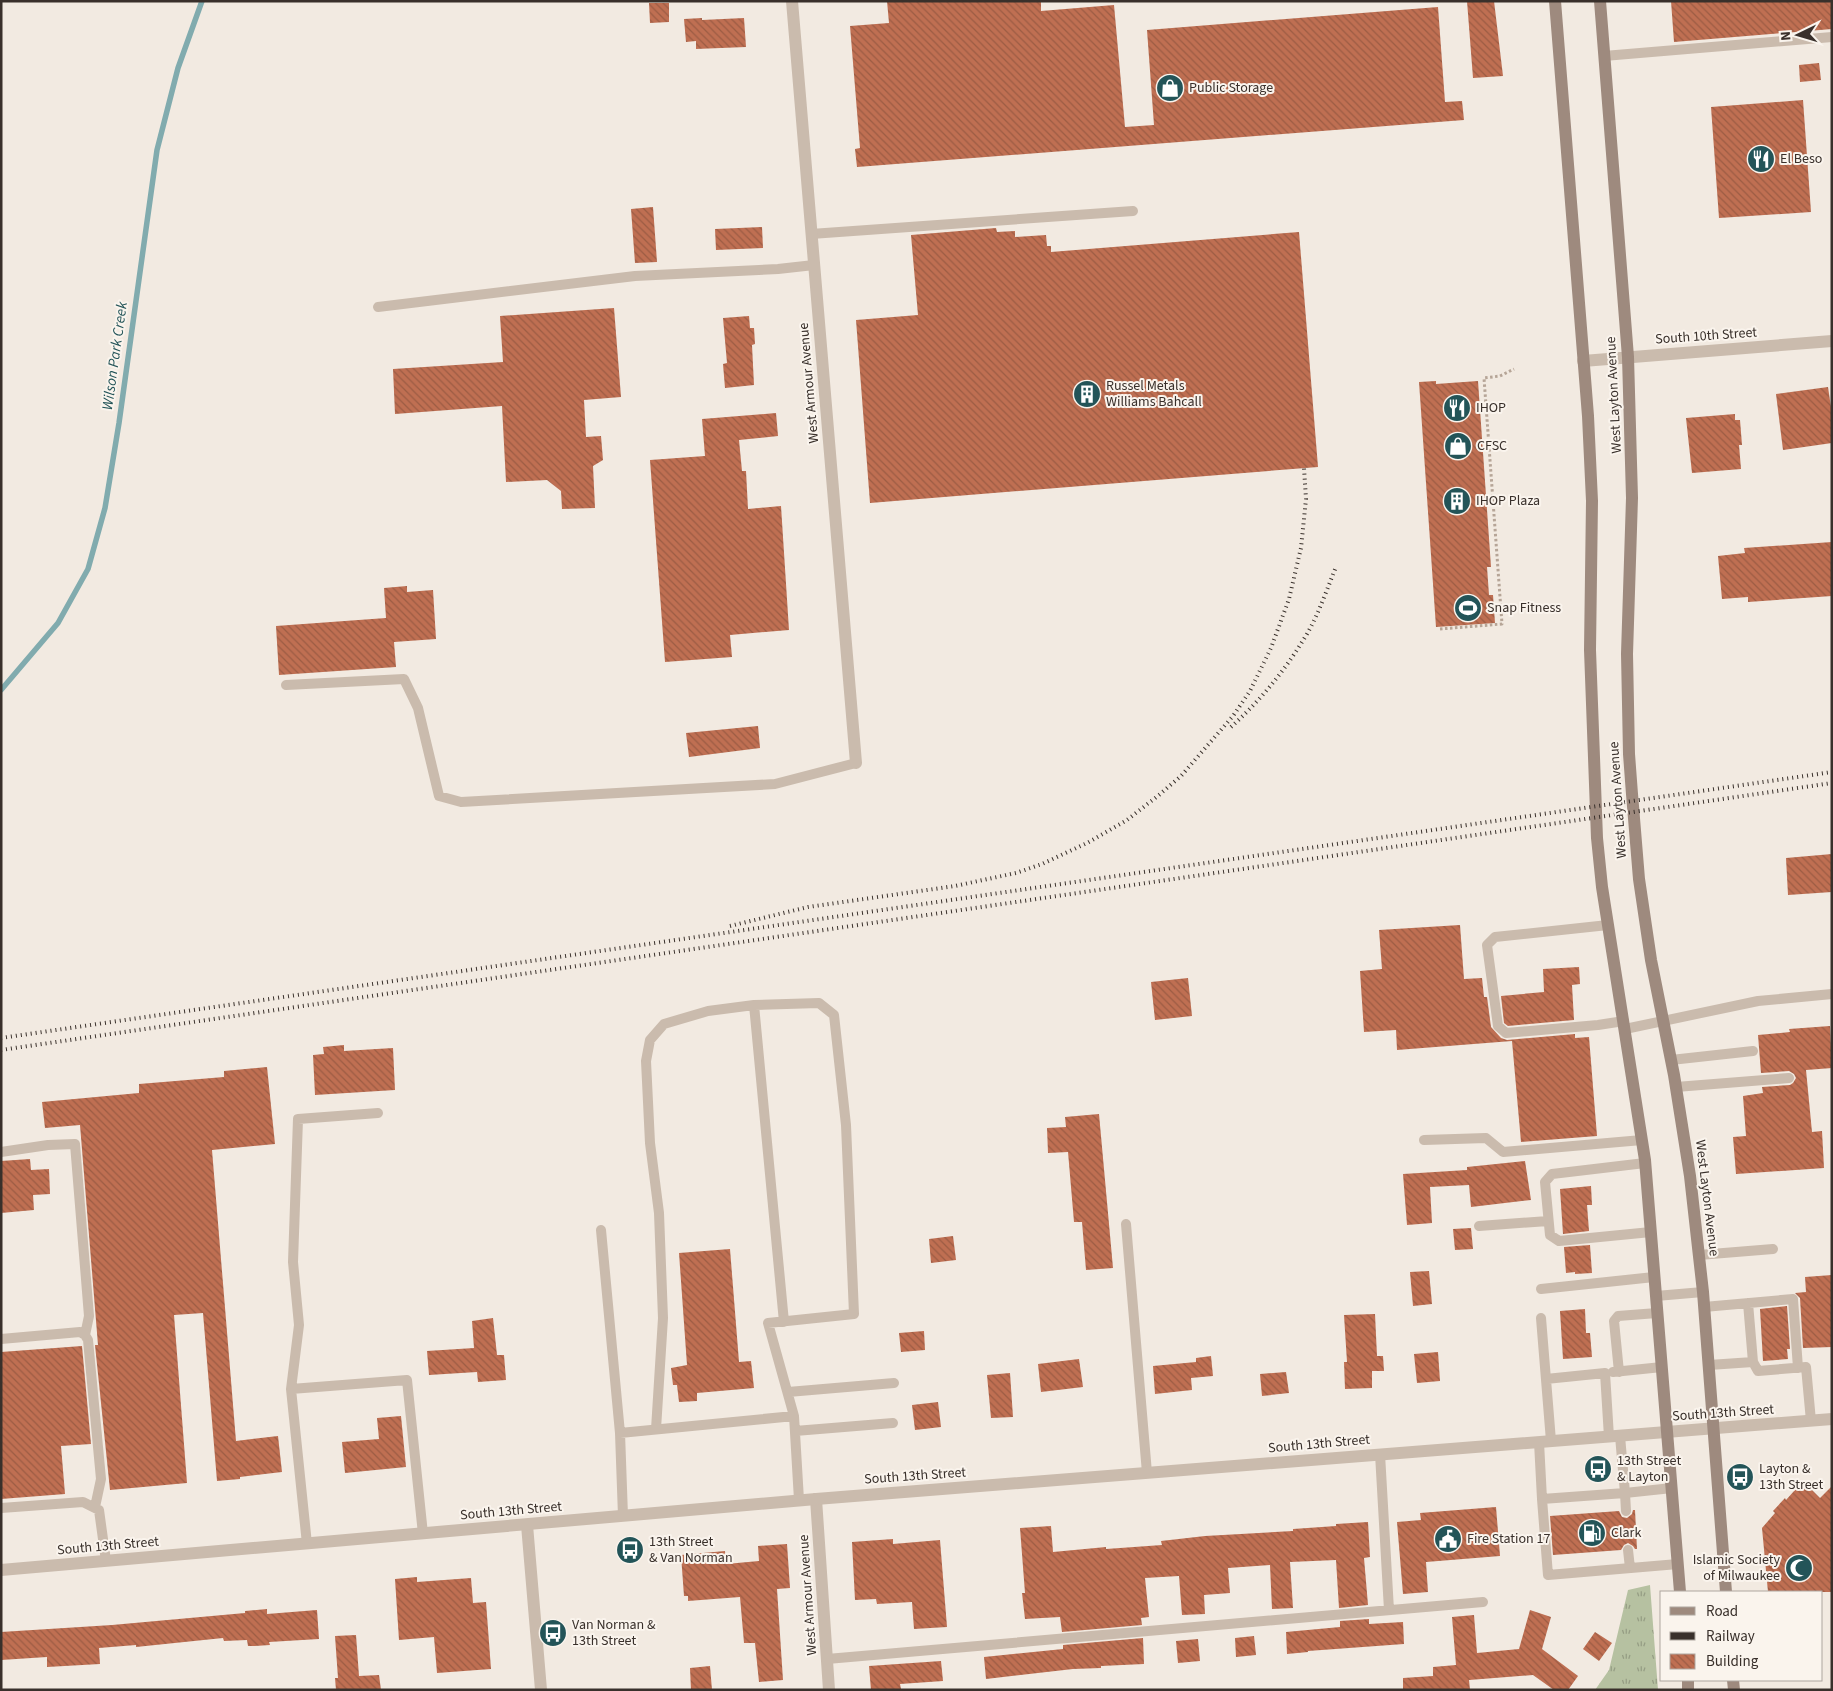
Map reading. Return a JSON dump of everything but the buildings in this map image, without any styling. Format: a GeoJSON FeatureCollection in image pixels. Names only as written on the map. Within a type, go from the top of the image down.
{"type":"FeatureCollection","features":[{"type":"Feature","properties":{"kind":"main road","name":"West Layton Avenue"},"geometry":{"type":"LineString","coordinates":[[1554,1],[1583,361],[1592,501],[1590,650],[1596,838],[1645,1163],[1680,1591]]}},
{"type":"Feature","properties":{"kind":"main road","name":"West Layton Avenue"},"geometry":{"type":"LineString","coordinates":[[1600,1],[1628,357],[1632,498],[1627,654],[1629,754],[1640,878],[1651,960],[1688,1159],[1703,1292],[1726,1591]]}},
{"type":"Feature","properties":{"kind":"street","name":"West Armour Avenue"},"geometry":{"type":"LineString","coordinates":[[792,1],[856,763]]}},
{"type":"Feature","properties":{"kind":"street","name":"South 10th Street"},"geometry":{"type":"LineString","coordinates":[[1583,361],[1832,341]]}},
{"type":"Feature","properties":{"kind":"street","name":"South 13th Street"},"geometry":{"type":"LineString","coordinates":[[1,1570],[799,1500],[1832,1419]]}},
{"type":"Feature","properties":{"kind":"street","name":"West Armour Avenue"},"geometry":{"type":"LineString","coordinates":[[816,1499],[829,1690]]}},
{"type":"Feature","properties":{"kind":"street"},"geometry":{"type":"LineString","coordinates":[[527,1525],[540,1690]]}},
{"type":"Feature","properties":{"kind":"lane"},"geometry":{"type":"LineString","coordinates":[[1604,56],[1832,37]]}},
{"type":"Feature","properties":{"kind":"lane"},"geometry":{"type":"LineString","coordinates":[[811,234],[1133,211]]}},
{"type":"Feature","properties":{"kind":"lane"},"geometry":{"type":"LineString","coordinates":[[378,307],[635,276],[778,269],[814,265]]}},
{"type":"Feature","properties":{"kind":"lane"},"geometry":{"type":"LineString","coordinates":[[286,685],[404,679],[418,708],[439,796],[461,802],[774,784],[856,763]]}},
{"type":"Feature","properties":{"kind":"lane"},"geometry":{"type":"LineString","coordinates":[[1608,925],[1494,937],[1488,945],[1498,1026],[1506,1033],[1598,1025],[1624,1025],[1663,1021],[1758,1001],[1832,994]]}},
{"type":"Feature","properties":{"kind":"lane"},"geometry":{"type":"LineString","coordinates":[[656,1429],[663,1318],[659,1213],[650,1144],[646,1061],[650,1040],[664,1024],[708,1011],[754,1005],[819,1003],[834,1015],[846,1125],[854,1314],[768,1323],[794,1416],[799,1500]]}},
{"type":"Feature","properties":{"kind":"lane"},"geometry":{"type":"LineString","coordinates":[[754,1005],[784,1322]]}},
{"type":"Feature","properties":{"kind":"lane"},"geometry":{"type":"LineString","coordinates":[[1671,1060],[1753,1051]]}},
{"type":"Feature","properties":{"kind":"lane"},"geometry":{"type":"LineString","coordinates":[[1676,1087],[1788,1078]]}},
{"type":"Feature","properties":{"kind":"lane"},"geometry":{"type":"LineString","coordinates":[[307,1544],[292,1389],[298,1325],[293,1262],[298,1119],[378,1113]]}},
{"type":"Feature","properties":{"kind":"lane"},"geometry":{"type":"LineString","coordinates":[[1424,1140],[1486,1138],[1503,1152],[1642,1140]]}},
{"type":"Feature","properties":{"kind":"lane"},"geometry":{"type":"LineString","coordinates":[[1,1152],[75,1144],[89,1316],[86,1335],[101,1479],[95,1507]]}},
{"type":"Feature","properties":{"kind":"lane"},"geometry":{"type":"LineString","coordinates":[[1645,1163],[1552,1174],[1545,1182],[1548,1221],[1550,1234],[1559,1240],[1651,1232]]}},
{"type":"Feature","properties":{"kind":"lane"},"geometry":{"type":"LineString","coordinates":[[1478,1226],[1548,1221]]}},
{"type":"Feature","properties":{"kind":"lane"},"geometry":{"type":"LineString","coordinates":[[1126,1224],[1147,1473]]}},
{"type":"Feature","properties":{"kind":"lane"},"geometry":{"type":"LineString","coordinates":[[601,1230],[620,1433],[623,1516]]}},
{"type":"Feature","properties":{"kind":"lane"},"geometry":{"type":"LineString","coordinates":[[1699,1255],[1772,1249]]}},
{"type":"Feature","properties":{"kind":"lane"},"geometry":{"type":"LineString","coordinates":[[1542,1289],[1654,1278]]}},
{"type":"Feature","properties":{"kind":"lane"},"geometry":{"type":"LineString","coordinates":[[1656,1296],[1703,1292]]}},
{"type":"Feature","properties":{"kind":"lane"},"geometry":{"type":"LineString","coordinates":[[1704,1306],[1793,1300],[1798,1368]]}},
{"type":"Feature","properties":{"kind":"lane"},"geometry":{"type":"LineString","coordinates":[[1748,1303],[1753,1362],[1758,1371],[1806,1367],[1811,1421]]}},
{"type":"Feature","properties":{"kind":"lane"},"geometry":{"type":"LineString","coordinates":[[1619,1372],[1614,1321],[1618,1316],[1657,1312]]}},
{"type":"Feature","properties":{"kind":"lane"},"geometry":{"type":"LineString","coordinates":[[1541,1318],[1546,1379],[1542,1499],[1548,1575],[1678,1564]]}},
{"type":"Feature","properties":{"kind":"lane"},"geometry":{"type":"LineString","coordinates":[[1,1339],[80,1332],[86,1335]]}},
{"type":"Feature","properties":{"kind":"lane"},"geometry":{"type":"LineString","coordinates":[[1709,1365],[1753,1362]]}},
{"type":"Feature","properties":{"kind":"lane"},"geometry":{"type":"LineString","coordinates":[[1546,1379],[1662,1367]]}},
{"type":"Feature","properties":{"kind":"lane"},"geometry":{"type":"LineString","coordinates":[[1605,1373],[1625,1493],[1626,1511]]}},
{"type":"Feature","properties":{"kind":"lane"},"geometry":{"type":"LineString","coordinates":[[292,1389],[406,1380],[423,1534]]}},
{"type":"Feature","properties":{"kind":"lane"},"geometry":{"type":"LineString","coordinates":[[788,1392],[894,1383]]}},
{"type":"Feature","properties":{"kind":"lane"},"geometry":{"type":"LineString","coordinates":[[620,1433],[794,1416]]}},
{"type":"Feature","properties":{"kind":"lane"},"geometry":{"type":"LineString","coordinates":[[795,1431],[893,1423]]}},
{"type":"Feature","properties":{"kind":"lane"},"geometry":{"type":"LineString","coordinates":[[1380,1454],[1389,1610]]}},
{"type":"Feature","properties":{"kind":"lane"},"geometry":{"type":"LineString","coordinates":[[1542,1499],[1672,1488]]}},
{"type":"Feature","properties":{"kind":"lane"},"geometry":{"type":"LineString","coordinates":[[1,1508],[83,1502],[95,1507],[98,1510],[106,1561]]}},
{"type":"Feature","properties":{"kind":"lane"},"geometry":{"type":"LineString","coordinates":[[1628,1550],[1630,1568]]}},
{"type":"Feature","properties":{"kind":"lane"},"geometry":{"type":"LineString","coordinates":[[827,1659],[1483,1602]]}},
{"type":"Feature","properties":{"kind":"path"},"geometry":{"type":"LineString","coordinates":[[1440,629],[1502,624],[1484,378],[1500,376],[1514,369]]}},
{"type":"Feature","properties":{"kind":"green space"},"geometry":{"type":"Polygon","coordinates":[[[1650,1585],[1658,1690],[1595,1690],[1609,1670],[1628,1590],[1650,1585]]]}},
{"type":"Feature","properties":{"kind":"waterway","name":"Wilson Park Creek"},"geometry":{"type":"LineString","coordinates":[[1,690],[58,623],[88,569],[105,508],[119,423],[157,150],[178,68],[202,1]]}},
{"type":"Feature","properties":{"kind":"railway"},"geometry":{"type":"LineString","coordinates":[[730,926],[808,907],[955,886],[1016,873],[1042,864],[1087,843],[1127,820],[1159,795],[1181,776],[1233,716],[1250,691],[1271,648],[1289,599],[1301,548],[1306,499],[1304,468]]}},
{"type":"Feature","properties":{"kind":"railway"},"geometry":{"type":"LineString","coordinates":[[1231,727],[1263,695],[1299,647],[1323,601],[1336,567]]}},
{"type":"Feature","properties":{"kind":"railway"},"geometry":{"type":"LineString","coordinates":[[1,1038],[1832,772]]}},
{"type":"Feature","properties":{"kind":"railway"},"geometry":{"type":"LineString","coordinates":[[1,1050],[1832,783]]}},
{"type":"Feature","properties":{"kind":"place","name":"Public Storage"},"geometry":{"type":"Point","coordinates":[1170,88]}},
{"type":"Feature","properties":{"kind":"place","name":"El Beso"},"geometry":{"type":"Point","coordinates":[1761,159]}},
{"type":"Feature","properties":{"kind":"place","name":"Russel Metals Williams Bahcall"},"geometry":{"type":"Point","coordinates":[1087,394]}},
{"type":"Feature","properties":{"kind":"place","name":"IHOP"},"geometry":{"type":"Point","coordinates":[1457,408]}},
{"type":"Feature","properties":{"kind":"place","name":"CFSC"},"geometry":{"type":"Point","coordinates":[1458,446]}},
{"type":"Feature","properties":{"kind":"place","name":"IHOP Plaza"},"geometry":{"type":"Point","coordinates":[1457,501]}},
{"type":"Feature","properties":{"kind":"place","name":"Snap Fitness"},"geometry":{"type":"Point","coordinates":[1468,608]}},
{"type":"Feature","properties":{"kind":"place","name":"13th Street & Layton"},"geometry":{"type":"Point","coordinates":[1598,1469]}},
{"type":"Feature","properties":{"kind":"place","name":"Layton & 13th Street"},"geometry":{"type":"Point","coordinates":[1740,1477]}},
{"type":"Feature","properties":{"kind":"place","name":"Clark"},"geometry":{"type":"Point","coordinates":[1592,1533]}},
{"type":"Feature","properties":{"kind":"place","name":"Fire Station 17"},"geometry":{"type":"Point","coordinates":[1448,1539]}},
{"type":"Feature","properties":{"kind":"place","name":"13th Street & Van Norman"},"geometry":{"type":"Point","coordinates":[630,1550]}},
{"type":"Feature","properties":{"kind":"place","name":"Islamic Society of Milwaukee"},"geometry":{"type":"Point","coordinates":[1799,1568]}},
{"type":"Feature","properties":{"kind":"place","name":"Van Norman & 13th Street"},"geometry":{"type":"Point","coordinates":[553,1633]}}]}
